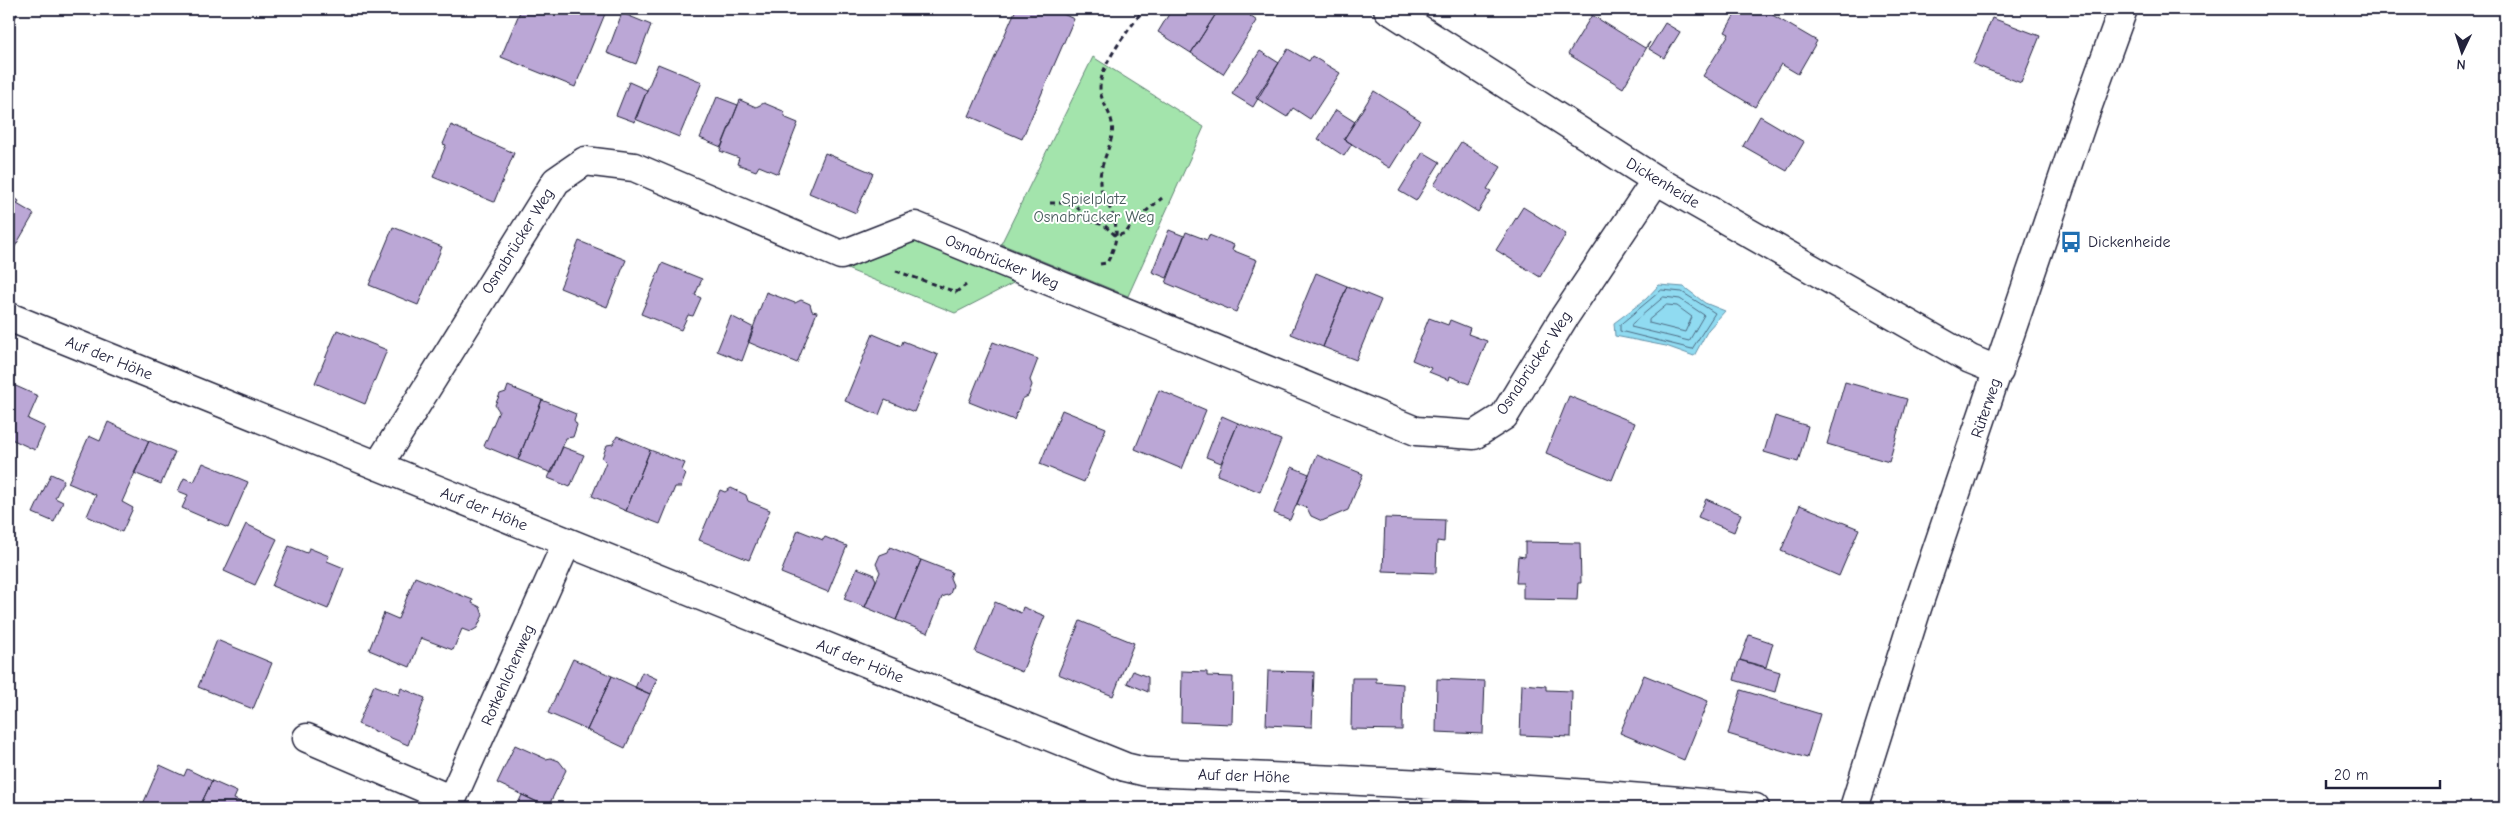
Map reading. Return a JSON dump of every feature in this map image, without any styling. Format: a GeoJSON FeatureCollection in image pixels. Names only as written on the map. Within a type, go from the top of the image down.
{"type":"FeatureCollection","features":[{"type":"Feature","properties":{"kind":"street","name":"Dickenheide"},"geometry":{"type":"LineString","coordinates":[[1388,9],[1656,180],[1970,359],[1999,371]]}},
{"type":"Feature","properties":{"kind":"street","name":"Rüterweg"},"geometry":{"type":"LineString","coordinates":[[1854,808],[1917,608],[2082,122],[2123,9]]}},
{"type":"Feature","properties":{"kind":"street","name":"Osnabrücker Weg"},"geometry":{"type":"LineString","coordinates":[[378,466],[556,181],[585,161],[634,167],[841,255],[915,226],[1416,430],[1474,435],[1504,416],[1563,320],[1656,180]]}},
{"type":"Feature","properties":{"kind":"street","name":"Auf der Höhe"},"geometry":{"type":"LineString","coordinates":[[9,317],[1125,767],[1146,772],[1437,796],[1655,798],[1755,808]]}},
{"type":"Feature","properties":{"kind":"street","name":"Rotkehlchenweg"},"geometry":{"type":"LineString","coordinates":[[450,804],[567,542]]}},
{"type":"Feature","properties":{"kind":"street"},"geometry":{"type":"LineString","coordinates":[[307,738],[450,804]]}},
{"type":"Feature","properties":{"kind":"path"},"geometry":{"type":"LineString","coordinates":[[9,26],[19,9]]}},
{"type":"Feature","properties":{"kind":"path"},"geometry":{"type":"LineString","coordinates":[[914,9],[920,12]]}},
{"type":"Feature","properties":{"kind":"path"},"geometry":{"type":"LineString","coordinates":[[1071,291],[1082,274],[1092,266],[1107,263],[1116,236],[1116,219],[1100,185],[1102,167],[1112,134],[1110,112],[1101,95],[1101,81],[1109,59],[1140,14],[1140,9]]}},
{"type":"Feature","properties":{"kind":"path"},"geometry":{"type":"LineString","coordinates":[[1116,236],[1126,233],[1133,222],[1162,198]]}},
{"type":"Feature","properties":{"kind":"path"},"geometry":{"type":"LineString","coordinates":[[1050,203],[1065,203],[1077,207],[1089,221],[1104,225],[1116,236]]}},
{"type":"Feature","properties":{"kind":"path"},"geometry":{"type":"LineString","coordinates":[[891,269],[956,292],[999,261]]}},
{"type":"Feature","properties":{"kind":"green space","name":"Spielplatz Osnabrücker Weg"},"geometry":{"type":"Polygon","coordinates":[[[1093,57],[1204,127],[1128,296],[1001,244],[1093,57]]]}},
{"type":"Feature","properties":{"kind":"green space"},"geometry":{"type":"Polygon","coordinates":[[[917,239],[1019,280],[955,313],[847,269],[917,239]]]}},
{"type":"Feature","properties":{"kind":"water"},"geometry":{"type":"Polygon","coordinates":[[[1659,285],[1684,287],[1705,303],[1725,311],[1708,330],[1694,356],[1666,346],[1615,336],[1614,323],[1646,299],[1659,285]]]}},
{"type":"Feature","properties":{"kind":"building"},"geometry":{"type":"Polygon","coordinates":[[[521,9],[607,9],[575,87],[501,57],[521,9]]]}},
{"type":"Feature","properties":{"kind":"building"},"geometry":{"type":"Polygon","coordinates":[[[1016,9],[1052,9],[1074,19],[1022,139],[969,116],[1016,9]]]}},
{"type":"Feature","properties":{"kind":"building"},"geometry":{"type":"Polygon","coordinates":[[[1172,9],[1219,9],[1191,53],[1158,32],[1172,9]]]}},
{"type":"Feature","properties":{"kind":"building"},"geometry":{"type":"Polygon","coordinates":[[[1219,9],[1255,9],[1250,16],[1257,21],[1223,74],[1191,53],[1219,9]]]}},
{"type":"Feature","properties":{"kind":"building"},"geometry":{"type":"Polygon","coordinates":[[[1738,9],[1762,9],[1817,41],[1798,74],[1781,64],[1755,107],[1703,76],[1729,34],[1725,32],[1738,9]]]}},
{"type":"Feature","properties":{"kind":"building"},"geometry":{"type":"Polygon","coordinates":[[[622,13],[651,25],[636,64],[607,53],[622,13]]]}},
{"type":"Feature","properties":{"kind":"building"},"geometry":{"type":"Polygon","coordinates":[[[1592,15],[1645,48],[1650,42],[1623,88],[1568,54],[1592,15]]]}},
{"type":"Feature","properties":{"kind":"building"},"geometry":{"type":"Polygon","coordinates":[[[1992,18],[2040,36],[2021,83],[1973,64],[1992,18]]]}},
{"type":"Feature","properties":{"kind":"building"},"geometry":{"type":"Polygon","coordinates":[[[1665,23],[1680,32],[1664,58],[1649,49],[1665,23]]]}},
{"type":"Feature","properties":{"kind":"building"},"geometry":{"type":"Polygon","coordinates":[[[1288,49],[1309,61],[1312,56],[1340,73],[1310,119],[1293,108],[1287,117],[1256,98],[1288,49]]]}},
{"type":"Feature","properties":{"kind":"building"},"geometry":{"type":"Polygon","coordinates":[[[1260,51],[1279,63],[1253,107],[1232,94],[1260,51]]]}},
{"type":"Feature","properties":{"kind":"building"},"geometry":{"type":"Polygon","coordinates":[[[658,64],[702,82],[679,137],[635,119],[658,64]]]}},
{"type":"Feature","properties":{"kind":"building"},"geometry":{"type":"Polygon","coordinates":[[[629,82],[647,90],[635,122],[616,115],[629,82]]]}},
{"type":"Feature","properties":{"kind":"building"},"geometry":{"type":"Polygon","coordinates":[[[1374,91],[1420,120],[1390,168],[1344,139],[1374,91]]]}},
{"type":"Feature","properties":{"kind":"building"},"geometry":{"type":"Polygon","coordinates":[[[717,97],[738,105],[721,147],[700,138],[717,97]]]}},
{"type":"Feature","properties":{"kind":"building"},"geometry":{"type":"Polygon","coordinates":[[[740,100],[756,107],[764,103],[783,111],[786,118],[798,123],[778,174],[759,166],[756,171],[737,164],[739,158],[720,151],[740,100]]]}},
{"type":"Feature","properties":{"kind":"building"},"geometry":{"type":"Polygon","coordinates":[[[1336,110],[1355,122],[1344,139],[1352,144],[1344,156],[1318,139],[1336,110]]]}},
{"type":"Feature","properties":{"kind":"building"},"geometry":{"type":"Polygon","coordinates":[[[1760,116],[1804,142],[1787,171],[1743,146],[1760,116]]]}},
{"type":"Feature","properties":{"kind":"building"},"geometry":{"type":"Polygon","coordinates":[[[451,125],[514,153],[494,202],[433,177],[446,145],[443,144],[451,125]]]}},
{"type":"Feature","properties":{"kind":"building"},"geometry":{"type":"Polygon","coordinates":[[[1461,142],[1501,167],[1487,189],[1491,191],[1478,212],[1434,185],[1461,142]]]}},
{"type":"Feature","properties":{"kind":"building"},"geometry":{"type":"Polygon","coordinates":[[[1423,152],[1440,162],[1416,201],[1399,191],[1423,152]]]}},
{"type":"Feature","properties":{"kind":"building"},"geometry":{"type":"Polygon","coordinates":[[[825,153],[873,173],[856,213],[809,193],[825,153]]]}},
{"type":"Feature","properties":{"kind":"building"},"geometry":{"type":"Polygon","coordinates":[[[9,194],[19,201],[17,204],[34,214],[9,257],[9,194]]]}},
{"type":"Feature","properties":{"kind":"building"},"geometry":{"type":"Polygon","coordinates":[[[1523,207],[1566,234],[1540,277],[1496,250],[1523,207]]]}},
{"type":"Feature","properties":{"kind":"building"},"geometry":{"type":"Polygon","coordinates":[[[393,227],[442,247],[418,305],[369,285],[393,227]]]}},
{"type":"Feature","properties":{"kind":"building"},"geometry":{"type":"Polygon","coordinates":[[[1169,230],[1184,236],[1167,278],[1152,272],[1169,230]]]}},
{"type":"Feature","properties":{"kind":"building"},"geometry":{"type":"Polygon","coordinates":[[[1186,232],[1207,240],[1209,235],[1234,245],[1232,250],[1257,260],[1236,312],[1166,283],[1186,232]]]}},
{"type":"Feature","properties":{"kind":"building"},"geometry":{"type":"Polygon","coordinates":[[[579,241],[626,260],[607,307],[560,288],[579,241]]]}},
{"type":"Feature","properties":{"kind":"building"},"geometry":{"type":"Polygon","coordinates":[[[662,263],[702,279],[695,295],[701,298],[693,316],[688,315],[681,330],[641,314],[662,263]]]}},
{"type":"Feature","properties":{"kind":"building"},"geometry":{"type":"Polygon","coordinates":[[[1316,273],[1347,286],[1323,347],[1291,334],[1316,273]]]}},
{"type":"Feature","properties":{"kind":"building"},"geometry":{"type":"Polygon","coordinates":[[[1347,286],[1381,300],[1356,360],[1323,347],[1347,286]]]}},
{"type":"Feature","properties":{"kind":"building"},"geometry":{"type":"Polygon","coordinates":[[[766,292],[795,303],[801,300],[810,304],[812,311],[817,312],[797,363],[748,342],[766,292]]]}},
{"type":"Feature","properties":{"kind":"building"},"geometry":{"type":"Polygon","coordinates":[[[731,316],[754,328],[742,361],[717,351],[731,316]]]}},
{"type":"Feature","properties":{"kind":"building"},"geometry":{"type":"Polygon","coordinates":[[[1429,318],[1448,325],[1450,320],[1470,328],[1468,334],[1487,341],[1469,384],[1450,376],[1449,380],[1429,372],[1431,368],[1412,360],[1429,318]]]}},
{"type":"Feature","properties":{"kind":"building"},"geometry":{"type":"Polygon","coordinates":[[[337,330],[387,350],[365,404],[315,383],[337,330]]]}},
{"type":"Feature","properties":{"kind":"building"},"geometry":{"type":"Polygon","coordinates":[[[873,334],[901,346],[903,341],[938,355],[914,412],[885,400],[879,415],[845,401],[873,334]]]}},
{"type":"Feature","properties":{"kind":"building"},"geometry":{"type":"Polygon","coordinates":[[[993,342],[1038,359],[1030,380],[1032,385],[1028,396],[1022,399],[1014,420],[969,402],[993,342]]]}},
{"type":"Feature","properties":{"kind":"building"},"geometry":{"type":"Polygon","coordinates":[[[1845,382],[1907,399],[1889,462],[1827,444],[1845,382]]]}},
{"type":"Feature","properties":{"kind":"building"},"geometry":{"type":"Polygon","coordinates":[[[9,383],[38,396],[28,419],[45,427],[35,450],[9,438],[9,383]]]}},
{"type":"Feature","properties":{"kind":"building"},"geometry":{"type":"Polygon","coordinates":[[[508,386],[542,400],[518,460],[484,446],[499,411],[495,405],[500,394],[506,392],[508,386]]]}},
{"type":"Feature","properties":{"kind":"building"},"geometry":{"type":"Polygon","coordinates":[[[1159,390],[1206,410],[1182,469],[1135,449],[1159,390]]]}},
{"type":"Feature","properties":{"kind":"building"},"geometry":{"type":"Polygon","coordinates":[[[1569,396],[1635,423],[1612,480],[1546,453],[1569,396]]]}},
{"type":"Feature","properties":{"kind":"building"},"geometry":{"type":"Polygon","coordinates":[[[542,400],[576,414],[574,420],[577,425],[573,437],[566,438],[552,473],[518,460],[542,400]]]}},
{"type":"Feature","properties":{"kind":"building"},"geometry":{"type":"Polygon","coordinates":[[[1062,410],[1106,428],[1084,482],[1040,464],[1062,410]]]}},
{"type":"Feature","properties":{"kind":"building"},"geometry":{"type":"Polygon","coordinates":[[[1222,416],[1238,423],[1221,463],[1206,457],[1222,416]]]}},
{"type":"Feature","properties":{"kind":"building"},"geometry":{"type":"Polygon","coordinates":[[[1775,416],[1808,426],[1798,462],[1764,452],[1775,416]]]}},
{"type":"Feature","properties":{"kind":"building"},"geometry":{"type":"Polygon","coordinates":[[[108,422],[149,441],[122,502],[133,508],[122,532],[87,516],[96,495],[68,483],[89,436],[100,441],[108,422]]]}},
{"type":"Feature","properties":{"kind":"building"},"geometry":{"type":"Polygon","coordinates":[[[1238,423],[1281,440],[1260,492],[1217,475],[1238,423]]]}},
{"type":"Feature","properties":{"kind":"building"},"geometry":{"type":"Polygon","coordinates":[[[617,436],[650,450],[626,511],[592,496],[606,462],[602,458],[607,445],[613,444],[617,436]]]}},
{"type":"Feature","properties":{"kind":"building"},"geometry":{"type":"Polygon","coordinates":[[[149,441],[175,452],[161,484],[134,473],[149,441]]]}},
{"type":"Feature","properties":{"kind":"building"},"geometry":{"type":"Polygon","coordinates":[[[563,447],[584,455],[570,487],[548,478],[563,447]]]}},
{"type":"Feature","properties":{"kind":"building"},"geometry":{"type":"Polygon","coordinates":[[[650,450],[685,463],[682,470],[686,474],[681,487],[675,487],[660,524],[626,511],[650,450]]]}},
{"type":"Feature","properties":{"kind":"building"},"geometry":{"type":"Polygon","coordinates":[[[1317,455],[1363,474],[1348,510],[1322,521],[1311,516],[1307,508],[1297,504],[1317,455]]]}},
{"type":"Feature","properties":{"kind":"building"},"geometry":{"type":"Polygon","coordinates":[[[203,463],[248,482],[228,528],[182,508],[188,495],[178,491],[184,478],[194,482],[203,463]]]}},
{"type":"Feature","properties":{"kind":"building"},"geometry":{"type":"Polygon","coordinates":[[[1292,467],[1309,474],[1290,520],[1274,513],[1292,467]]]}},
{"type":"Feature","properties":{"kind":"building"},"geometry":{"type":"Polygon","coordinates":[[[51,474],[64,480],[55,498],[63,502],[54,522],[33,513],[51,474]]]}},
{"type":"Feature","properties":{"kind":"building"},"geometry":{"type":"Polygon","coordinates":[[[731,488],[746,495],[748,501],[770,510],[749,560],[699,540],[720,490],[725,492],[731,488]]]}},
{"type":"Feature","properties":{"kind":"building"},"geometry":{"type":"Polygon","coordinates":[[[1706,499],[1741,514],[1734,532],[1698,517],[1706,499]]]}},
{"type":"Feature","properties":{"kind":"building"},"geometry":{"type":"Polygon","coordinates":[[[1800,505],[1859,529],[1839,576],[1781,551],[1800,505]]]}},
{"type":"Feature","properties":{"kind":"building"},"geometry":{"type":"Polygon","coordinates":[[[1385,518],[1445,520],[1444,542],[1437,541],[1436,573],[1383,571],[1385,518]]]}},
{"type":"Feature","properties":{"kind":"building"},"geometry":{"type":"Polygon","coordinates":[[[246,524],[277,539],[255,585],[224,571],[246,524]]]}},
{"type":"Feature","properties":{"kind":"building"},"geometry":{"type":"Polygon","coordinates":[[[798,530],[823,540],[825,537],[847,546],[828,592],[781,573],[798,530]]]}},
{"type":"Feature","properties":{"kind":"building"},"geometry":{"type":"Polygon","coordinates":[[[1525,542],[1580,543],[1581,583],[1578,583],[1577,600],[1523,599],[1523,583],[1516,583],[1518,556],[1525,557],[1525,542]]]}},
{"type":"Feature","properties":{"kind":"building"},"geometry":{"type":"Polygon","coordinates":[[[289,546],[307,553],[309,548],[329,556],[327,561],[344,568],[328,609],[272,586],[289,546]]]}},
{"type":"Feature","properties":{"kind":"building"},"geometry":{"type":"Polygon","coordinates":[[[890,547],[921,560],[896,620],[865,607],[880,572],[876,564],[880,555],[888,552],[890,547]]]}},
{"type":"Feature","properties":{"kind":"building"},"geometry":{"type":"Polygon","coordinates":[[[921,560],[952,572],[950,578],[953,585],[950,594],[942,597],[928,633],[896,620],[921,560]]]}},
{"type":"Feature","properties":{"kind":"building"},"geometry":{"type":"Polygon","coordinates":[[[857,568],[873,574],[876,580],[865,607],[844,599],[857,568]]]}},
{"type":"Feature","properties":{"kind":"building"},"geometry":{"type":"Polygon","coordinates":[[[415,577],[473,600],[472,603],[480,607],[483,615],[477,628],[470,632],[462,629],[453,650],[421,638],[410,667],[369,650],[384,613],[398,619],[415,577]]]}},
{"type":"Feature","properties":{"kind":"building"},"geometry":{"type":"Polygon","coordinates":[[[995,602],[1021,613],[1023,607],[1045,616],[1022,672],[975,652],[995,602]]]}},
{"type":"Feature","properties":{"kind":"building"},"geometry":{"type":"Polygon","coordinates":[[[1080,621],[1134,643],[1113,696],[1058,674],[1080,621]]]}},
{"type":"Feature","properties":{"kind":"building"},"geometry":{"type":"Polygon","coordinates":[[[1749,635],[1773,643],[1766,667],[1740,660],[1749,635]]]}},
{"type":"Feature","properties":{"kind":"building"},"geometry":{"type":"Polygon","coordinates":[[[217,640],[272,663],[253,709],[198,687],[217,640]]]}},
{"type":"Feature","properties":{"kind":"building"},"geometry":{"type":"Polygon","coordinates":[[[573,659],[612,676],[587,730],[548,713],[573,659]]]}},
{"type":"Feature","properties":{"kind":"building"},"geometry":{"type":"Polygon","coordinates":[[[1739,660],[1780,672],[1775,692],[1734,680],[1739,660]]]}},
{"type":"Feature","properties":{"kind":"building"},"geometry":{"type":"Polygon","coordinates":[[[1133,671],[1148,677],[1148,692],[1127,683],[1133,671]]]}},
{"type":"Feature","properties":{"kind":"building"},"geometry":{"type":"Polygon","coordinates":[[[1182,671],[1207,672],[1207,676],[1233,677],[1232,724],[1181,722],[1182,671]]]}},
{"type":"Feature","properties":{"kind":"building"},"geometry":{"type":"Polygon","coordinates":[[[1268,671],[1314,672],[1312,727],[1266,725],[1268,671]]]}},
{"type":"Feature","properties":{"kind":"building"},"geometry":{"type":"Polygon","coordinates":[[[642,672],[657,679],[650,694],[635,688],[642,672]]]}},
{"type":"Feature","properties":{"kind":"building"},"geometry":{"type":"Polygon","coordinates":[[[1644,675],[1708,701],[1684,760],[1620,733],[1644,675]]]}},
{"type":"Feature","properties":{"kind":"building"},"geometry":{"type":"Polygon","coordinates":[[[612,676],[650,694],[625,748],[587,730],[612,676]]]}},
{"type":"Feature","properties":{"kind":"building"},"geometry":{"type":"Polygon","coordinates":[[[1352,678],[1376,678],[1376,682],[1403,684],[1402,730],[1351,729],[1352,678]]]}},
{"type":"Feature","properties":{"kind":"building"},"geometry":{"type":"Polygon","coordinates":[[[1437,679],[1485,681],[1483,734],[1436,732],[1437,679]]]}},
{"type":"Feature","properties":{"kind":"building"},"geometry":{"type":"Polygon","coordinates":[[[1522,684],[1546,686],[1546,690],[1572,691],[1571,737],[1520,735],[1522,684]]]}},
{"type":"Feature","properties":{"kind":"building"},"geometry":{"type":"Polygon","coordinates":[[[374,685],[399,695],[401,688],[425,698],[408,745],[358,724],[374,685]]]}},
{"type":"Feature","properties":{"kind":"building"},"geometry":{"type":"Polygon","coordinates":[[[1741,690],[1820,714],[1807,758],[1728,734],[1741,690]]]}},
{"type":"Feature","properties":{"kind":"building"},"geometry":{"type":"Polygon","coordinates":[[[515,745],[546,759],[551,758],[559,761],[566,770],[548,807],[497,783],[515,745]]]}},
{"type":"Feature","properties":{"kind":"building"},"geometry":{"type":"Polygon","coordinates":[[[160,765],[184,776],[187,769],[212,781],[199,808],[153,808],[143,804],[160,765]]]}},
{"type":"Feature","properties":{"kind":"building"},"geometry":{"type":"Polygon","coordinates":[[[212,781],[237,792],[234,799],[255,808],[199,808],[212,781]]]}},
{"type":"Feature","properties":{"kind":"building"},"geometry":{"type":"Polygon","coordinates":[[[522,795],[548,807],[555,808],[516,808],[522,795]]]}},
{"type":"Feature","properties":{"kind":"place","name":"Dickenheide"},"geometry":{"type":"Point","coordinates":[2071,242]}}]}
